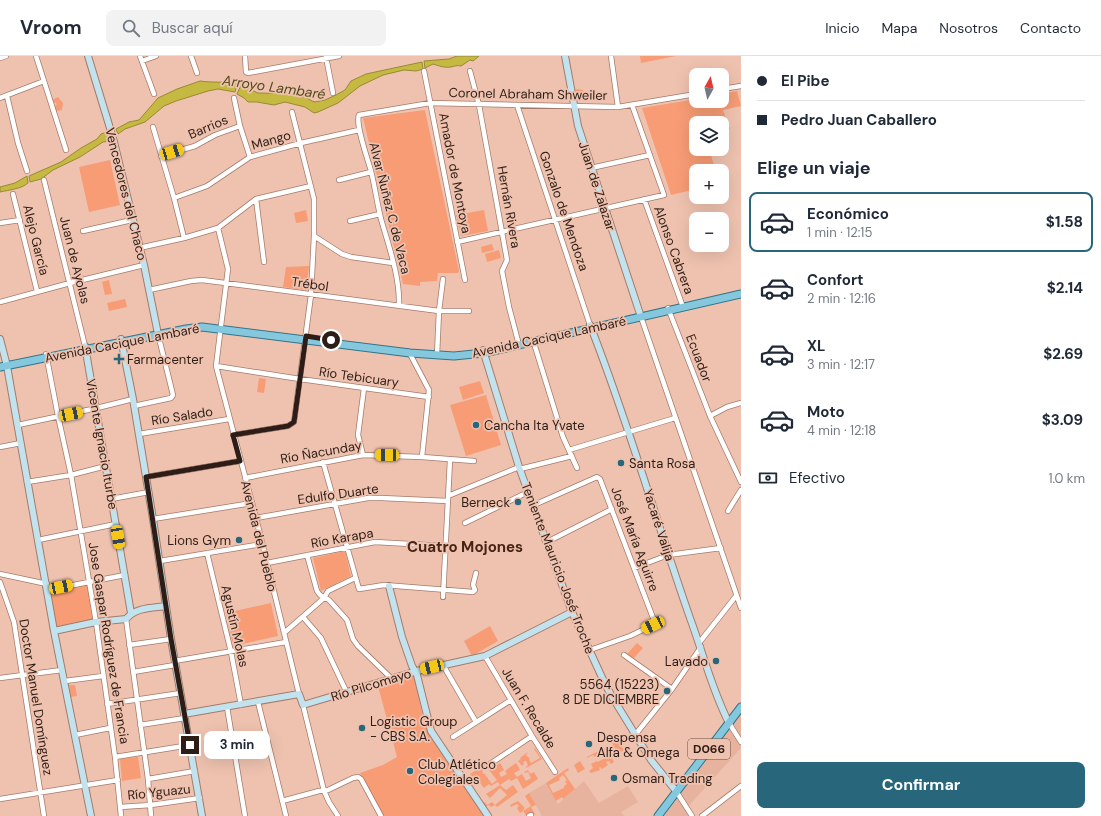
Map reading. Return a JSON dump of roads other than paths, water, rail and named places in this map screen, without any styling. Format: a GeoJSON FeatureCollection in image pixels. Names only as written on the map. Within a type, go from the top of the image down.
{"type":"FeatureCollection","features":[{"type":"Feature","properties":{"kind":"main road","name":"Avenida Cacique Lambaré"},"geometry":{"type":"LineString","coordinates":[[683,306],[741,291]]}},
{"type":"Feature","properties":{"kind":"main road","name":"Avenida Cacique Lambaré"},"geometry":{"type":"LineString","coordinates":[[3,365],[158,333],[193,324],[437,354],[483,352],[668,309],[741,294]]}},
{"type":"Feature","properties":{"kind":"main road","name":"D066"},"geometry":{"type":"LineString","coordinates":[[658,816],[741,707]]}},
{"type":"Feature","properties":{"kind":"street"},"geometry":{"type":"LineString","coordinates":[[0,58],[6,56]]}},
{"type":"Feature","properties":{"kind":"street"},"geometry":{"type":"LineString","coordinates":[[36,56],[66,150]]}},
{"type":"Feature","properties":{"kind":"street","name":"Vencedores del Chaco"},"geometry":{"type":"LineString","coordinates":[[88,56],[113,138],[144,265],[158,333]]}},
{"type":"Feature","properties":{"kind":"street"},"geometry":{"type":"LineString","coordinates":[[140,56],[154,94]]}},
{"type":"Feature","properties":{"kind":"street"},"geometry":{"type":"LineString","coordinates":[[142,61],[156,56]]}},
{"type":"Feature","properties":{"kind":"street"},"geometry":{"type":"LineString","coordinates":[[191,56],[196,73]]}},
{"type":"Feature","properties":{"kind":"street"},"geometry":{"type":"LineString","coordinates":[[245,56],[247,72],[326,57],[339,56]]}},
{"type":"Feature","properties":{"kind":"street","name":"Juan de Zalazar"},"geometry":{"type":"LineString","coordinates":[[565,56],[573,107],[578,126],[640,316]]}},
{"type":"Feature","properties":{"kind":"street"},"geometry":{"type":"LineString","coordinates":[[611,56],[618,107]]}},
{"type":"Feature","properties":{"kind":"street"},"geometry":{"type":"LineString","coordinates":[[326,57],[333,93]]}},
{"type":"Feature","properties":{"kind":"street","name":"Amador de Montoya"},"geometry":{"type":"LineString","coordinates":[[424,71],[465,280]]}},
{"type":"Feature","properties":{"kind":"street","name":"Hernán Rivera"},"geometry":{"type":"LineString","coordinates":[[470,71],[479,105],[507,260],[502,272],[509,307],[519,343]]}},
{"type":"Feature","properties":{"kind":"street"},"geometry":{"type":"LineString","coordinates":[[0,98],[44,81]]}},
{"type":"Feature","properties":{"kind":"street"},"geometry":{"type":"LineString","coordinates":[[729,88],[740,86],[741,92]]}},
{"type":"Feature","properties":{"kind":"street","name":"Coronel Abraham Shweiler"},"geometry":{"type":"LineString","coordinates":[[359,115],[430,104],[618,107],[689,95]]}},
{"type":"Feature","properties":{"kind":"street"},"geometry":{"type":"LineString","coordinates":[[7,96],[18,143],[27,171]]}},
{"type":"Feature","properties":{"kind":"street"},"geometry":{"type":"LineString","coordinates":[[234,98],[240,126],[250,157]]}},
{"type":"Feature","properties":{"kind":"street","name":"Gonzalo de Mendoza"},"geometry":{"type":"LineString","coordinates":[[516,105],[591,327]]}},
{"type":"Feature","properties":{"kind":"street","name":"Alonso Cabrera"},"geometry":{"type":"LineString","coordinates":[[632,105],[664,195],[644,200],[683,306]]}},
{"type":"Feature","properties":{"kind":"street"},"geometry":{"type":"LineString","coordinates":[[233,435],[288,426],[294,422],[311,295],[314,199],[292,112]]}},
{"type":"Feature","properties":{"kind":"street","name":"Alvar Ñuñez C de Vaca"},"geometry":{"type":"LineString","coordinates":[[359,115],[357,118],[359,130],[371,172],[393,263],[399,295],[398,306]]}},
{"type":"Feature","properties":{"kind":"street","name":"Barrios"},"geometry":{"type":"LineString","coordinates":[[161,156],[195,146],[215,135],[240,126]]}},
{"type":"Feature","properties":{"kind":"street"},"geometry":{"type":"LineString","coordinates":[[153,127],[184,238]]}},
{"type":"Feature","properties":{"kind":"street","name":"Mango"},"geometry":{"type":"LineString","coordinates":[[174,198],[207,186],[250,157],[301,143],[359,130]]}},
{"type":"Feature","properties":{"kind":"street"},"geometry":{"type":"LineString","coordinates":[[591,168],[650,155]]}},
{"type":"Feature","properties":{"kind":"street"},"geometry":{"type":"LineString","coordinates":[[339,180],[371,172]]}},
{"type":"Feature","properties":{"kind":"street","name":"Juan de Ayolas"},"geometry":{"type":"LineString","coordinates":[[44,180],[86,347]]}},
{"type":"Feature","properties":{"kind":"street"},"geometry":{"type":"LineString","coordinates":[[139,248],[184,238],[218,228],[256,199],[311,186]]}},
{"type":"Feature","properties":{"kind":"street","name":"Alejo García"},"geometry":{"type":"LineString","coordinates":[[13,194],[37,291]]}},
{"type":"Feature","properties":{"kind":"street"},"geometry":{"type":"LineString","coordinates":[[256,199],[264,262]]}},
{"type":"Feature","properties":{"kind":"street"},"geometry":{"type":"LineString","coordinates":[[457,242],[644,200]]}},
{"type":"Feature","properties":{"kind":"street"},"geometry":{"type":"LineString","coordinates":[[350,221],[380,214]]}},
{"type":"Feature","properties":{"kind":"street"},"geometry":{"type":"LineString","coordinates":[[0,223],[20,220]]}},
{"type":"Feature","properties":{"kind":"street"},"geometry":{"type":"LineString","coordinates":[[83,231],[132,220]]}},
{"type":"Feature","properties":{"kind":"street","name":"Avenida del Pueblo"},"geometry":{"type":"LineString","coordinates":[[218,228],[228,269],[216,366],[256,518],[324,791],[328,802],[338,816]]}},
{"type":"Feature","properties":{"kind":"street"},"geometry":{"type":"LineString","coordinates":[[314,236],[342,254],[351,257],[393,263]]}},
{"type":"Feature","properties":{"kind":"street"},"geometry":{"type":"LineString","coordinates":[[0,302],[37,291],[144,265]]}},
{"type":"Feature","properties":{"kind":"street"},"geometry":{"type":"LineString","coordinates":[[437,354],[443,279]]}},
{"type":"Feature","properties":{"kind":"street","name":"Trébol"},"geometry":{"type":"LineString","coordinates":[[149,290],[202,280],[440,311],[468,311]]}},
{"type":"Feature","properties":{"kind":"street","name":"Ecuador"},"geometry":{"type":"LineString","coordinates":[[668,309],[710,416],[741,482]]}},
{"type":"Feature","properties":{"kind":"street"},"geometry":{"type":"LineString","coordinates":[[640,316],[741,608]]}},
{"type":"Feature","properties":{"kind":"street","name":"Yacaré Valija"},"geometry":{"type":"LineString","coordinates":[[591,327],[630,432],[668,555],[712,683],[729,723]]}},
{"type":"Feature","properties":{"kind":"street"},"geometry":{"type":"LineString","coordinates":[[134,406],[171,398],[173,395],[158,333]]}},
{"type":"Feature","properties":{"kind":"street"},"geometry":{"type":"LineString","coordinates":[[0,339],[3,365],[18,425],[54,631],[91,816]]}},
{"type":"Feature","properties":{"kind":"street"},"geometry":{"type":"LineString","coordinates":[[121,340],[154,519],[171,639],[202,816]]}},
{"type":"Feature","properties":{"kind":"street"},"geometry":{"type":"LineString","coordinates":[[533,340],[561,430],[576,468]]}},
{"type":"Feature","properties":{"kind":"street","name":"Vicente Ignacio Iturbe"},"geometry":{"type":"LineString","coordinates":[[86,347],[131,612]]}},
{"type":"Feature","properties":{"kind":"street"},"geometry":{"type":"LineString","coordinates":[[406,351],[428,387],[429,397],[422,457]]}},
{"type":"Feature","properties":{"kind":"street","name":"Teniente Mauricio José Troche"},"geometry":{"type":"LineString","coordinates":[[483,352],[519,468],[534,505],[572,612],[605,684],[635,736],[651,760],[676,791]]}},
{"type":"Feature","properties":{"kind":"street","name":"Jose Gaspar Rodríguez de Francia"},"geometry":{"type":"LineString","coordinates":[[46,356],[71,475],[96,622],[115,756],[121,816]]}},
{"type":"Feature","properties":{"kind":"street","name":"Río Tebicuary"},"geometry":{"type":"LineString","coordinates":[[216,366],[300,380],[429,397]]}},
{"type":"Feature","properties":{"kind":"street"},"geometry":{"type":"LineString","coordinates":[[363,455],[358,435],[364,388]]}},
{"type":"Feature","properties":{"kind":"street"},"geometry":{"type":"LineString","coordinates":[[18,425],[133,399]]}},
{"type":"Feature","properties":{"kind":"street"},"geometry":{"type":"LineString","coordinates":[[710,416],[727,407],[741,403]]}},
{"type":"Feature","properties":{"kind":"street"},"geometry":{"type":"LineString","coordinates":[[569,450],[675,418]]}},
{"type":"Feature","properties":{"kind":"street","name":"Río Salado"},"geometry":{"type":"LineString","coordinates":[[139,434],[229,420]]}},
{"type":"Feature","properties":{"kind":"street"},"geometry":{"type":"LineString","coordinates":[[0,448],[21,443]]}},
{"type":"Feature","properties":{"kind":"street","name":"Río Ñacunday"},"geometry":{"type":"LineString","coordinates":[[245,478],[363,455],[474,461]]}},
{"type":"Feature","properties":{"kind":"street","name":"Edulfo Duarte"},"geometry":{"type":"LineString","coordinates":[[256,518],[335,504],[380,498],[448,499],[519,468],[572,456]]}},
{"type":"Feature","properties":{"kind":"street"},"geometry":{"type":"LineString","coordinates":[[444,597],[450,460]]}},
{"type":"Feature","properties":{"kind":"street"},"geometry":{"type":"LineString","coordinates":[[146,477],[240,461]]}},
{"type":"Feature","properties":{"kind":"street"},"geometry":{"type":"LineString","coordinates":[[323,462],[359,589],[389,586],[474,591],[476,573]]}},
{"type":"Feature","properties":{"kind":"street"},"geometry":{"type":"LineString","coordinates":[[27,482],[71,475],[106,466]]}},
{"type":"Feature","properties":{"kind":"street","name":"José María Aguirre"},"geometry":{"type":"LineString","coordinates":[[534,505],[597,477],[600,479],[612,509],[655,622],[653,625],[630,636],[590,650]]}},
{"type":"Feature","properties":{"kind":"street"},"geometry":{"type":"LineString","coordinates":[[728,511],[741,490]]}},
{"type":"Feature","properties":{"kind":"street"},"geometry":{"type":"LineString","coordinates":[[111,499],[149,492]]}},
{"type":"Feature","properties":{"kind":"street"},"geometry":{"type":"LineString","coordinates":[[465,523],[528,492]]}},
{"type":"Feature","properties":{"kind":"street"},"geometry":{"type":"LineString","coordinates":[[154,519],[252,503]]}},
{"type":"Feature","properties":{"kind":"street"},"geometry":{"type":"LineString","coordinates":[[547,542],[612,509]]}},
{"type":"Feature","properties":{"kind":"street"},"geometry":{"type":"LineString","coordinates":[[38,540],[80,533],[116,524]]}},
{"type":"Feature","properties":{"kind":"street","name":"Río Karapa"},"geometry":{"type":"LineString","coordinates":[[267,563],[375,542],[446,546]]}},
{"type":"Feature","properties":{"kind":"street"},"geometry":{"type":"LineString","coordinates":[[160,561],[262,544]]}},
{"type":"Feature","properties":{"kind":"street"},"geometry":{"type":"LineString","coordinates":[[634,568],[668,555],[721,548]]}},
{"type":"Feature","properties":{"kind":"street","name":"Agustín Molas"},"geometry":{"type":"LineString","coordinates":[[207,553],[231,652],[241,705]]}},
{"type":"Feature","properties":{"kind":"street"},"geometry":{"type":"LineString","coordinates":[[307,555],[317,591],[324,598],[329,600],[347,620],[353,639],[358,646],[392,679]]}},
{"type":"Feature","properties":{"kind":"street"},"geometry":{"type":"LineString","coordinates":[[0,574],[47,587],[89,582],[125,575]]}},
{"type":"Feature","properties":{"kind":"street"},"geometry":{"type":"LineString","coordinates":[[284,633],[324,598],[328,591],[355,578]]}},
{"type":"Feature","properties":{"kind":"street","name":"Doctor Manuel Domínguez"},"geometry":{"type":"LineString","coordinates":[[0,582],[14,622],[44,816]]}},
{"type":"Feature","properties":{"kind":"street"},"geometry":{"type":"LineString","coordinates":[[389,586],[402,637],[414,672],[417,675],[431,731],[488,816]]}},
{"type":"Feature","properties":{"kind":"street"},"geometry":{"type":"LineString","coordinates":[[635,736],[672,689],[700,645],[736,596]]}},
{"type":"Feature","properties":{"kind":"street"},"geometry":{"type":"LineString","coordinates":[[54,631],[96,622],[126,618],[131,612],[137,610],[166,606]]}},
{"type":"Feature","properties":{"kind":"street","name":"Río Pilcomayo"},"geometry":{"type":"LineString","coordinates":[[303,706],[414,672],[485,656],[572,612]]}},
{"type":"Feature","properties":{"kind":"street"},"geometry":{"type":"LineString","coordinates":[[302,617],[321,638],[347,693]]}},
{"type":"Feature","properties":{"kind":"street"},"geometry":{"type":"LineString","coordinates":[[126,618],[148,779],[151,816]]}},
{"type":"Feature","properties":{"kind":"street"},"geometry":{"type":"LineString","coordinates":[[129,645],[171,639]]}},
{"type":"Feature","properties":{"kind":"street"},"geometry":{"type":"LineString","coordinates":[[133,672],[286,642]]}},
{"type":"Feature","properties":{"kind":"street"},"geometry":{"type":"LineString","coordinates":[[624,655],[672,689]]}},
{"type":"Feature","properties":{"kind":"street","name":"Juan F. Recalde"},"geometry":{"type":"LineString","coordinates":[[485,656],[555,772]]}},
{"type":"Feature","properties":{"kind":"street"},"geometry":{"type":"LineString","coordinates":[[443,665],[476,722]]}},
{"type":"Feature","properties":{"kind":"street"},"geometry":{"type":"LineString","coordinates":[[0,678],[62,670]]}},
{"type":"Feature","properties":{"kind":"street"},"geometry":{"type":"LineString","coordinates":[[65,681],[103,676]]}},
{"type":"Feature","properties":{"kind":"street"},"geometry":{"type":"LineString","coordinates":[[107,704],[181,693]]}},
{"type":"Feature","properties":{"kind":"street"},"geometry":{"type":"LineString","coordinates":[[140,725],[299,694]]}},
{"type":"Feature","properties":{"kind":"street"},"geometry":{"type":"LineString","coordinates":[[453,737],[511,700]]}},
{"type":"Feature","properties":{"kind":"street"},"geometry":{"type":"LineString","coordinates":[[258,702],[286,816]]}},
{"type":"Feature","properties":{"kind":"street"},"geometry":{"type":"LineString","coordinates":[[227,707],[245,816]]}},
{"type":"Feature","properties":{"kind":"street"},"geometry":{"type":"LineString","coordinates":[[729,723],[741,742]]}},
{"type":"Feature","properties":{"kind":"street"},"geometry":{"type":"LineString","coordinates":[[75,735],[110,728]]}},
{"type":"Feature","properties":{"kind":"street"},"geometry":{"type":"LineString","coordinates":[[487,766],[532,736]]}},
{"type":"Feature","properties":{"kind":"street"},"geometry":{"type":"LineString","coordinates":[[115,756],[190,745]]}},
{"type":"Feature","properties":{"kind":"street"},"geometry":{"type":"LineString","coordinates":[[148,779],[195,771]]}},
{"type":"Feature","properties":{"kind":"street"},"geometry":{"type":"LineString","coordinates":[[282,801],[317,791],[330,790],[358,777],[361,779],[381,816]]}},
{"type":"Feature","properties":{"kind":"street"},"geometry":{"type":"LineString","coordinates":[[0,799],[84,784],[118,780]]}},
{"type":"Feature","properties":{"kind":"street"},"geometry":{"type":"LineString","coordinates":[[702,816],[741,786]]}},
{"type":"Feature","properties":{"kind":"street"},"geometry":{"type":"LineString","coordinates":[[676,791],[692,816]]}},
{"type":"Feature","properties":{"kind":"street","name":"Río Yguazu"},"geometry":{"type":"LineString","coordinates":[[120,807],[151,805],[200,798]]}},
{"type":"Feature","properties":{"kind":"place","name":"Farmacenter"},"geometry":{"type":"Point","coordinates":[119,359]}},
{"type":"Feature","properties":{"kind":"place","name":"Cancha Ita Yvate"},"geometry":{"type":"Point","coordinates":[476,425]}},
{"type":"Feature","properties":{"kind":"place","name":"Santa Rosa"},"geometry":{"type":"Point","coordinates":[621,463]}},
{"type":"Feature","properties":{"kind":"place","name":"Berneck"},"geometry":{"type":"Point","coordinates":[518,502]}},
{"type":"Feature","properties":{"kind":"place","name":"Lions Gym"},"geometry":{"type":"Point","coordinates":[239,540]}},
{"type":"Feature","properties":{"kind":"place","name":"Lavado"},"geometry":{"type":"Point","coordinates":[716,661]}},
{"type":"Feature","properties":{"kind":"place","name":"5564 (15223) 8 DE DICIEMBRE"},"geometry":{"type":"Point","coordinates":[667,691]}},
{"type":"Feature","properties":{"kind":"place","name":"Logistic Group - CBS S.A."},"geometry":{"type":"Point","coordinates":[362,728]}},
{"type":"Feature","properties":{"kind":"place","name":"Despensa Alfa & Omega"},"geometry":{"type":"Point","coordinates":[589,744]}},
{"type":"Feature","properties":{"kind":"place","name":"Club Atlético Colegiales"},"geometry":{"type":"Point","coordinates":[410,771]}},
{"type":"Feature","properties":{"kind":"place","name":"Osman Trading"},"geometry":{"type":"Point","coordinates":[614,778]}},
{"type":"Feature","properties":{"kind":"district","name":"Cuatro Mojones"},"geometry":{"type":"Point","coordinates":[465,547]}},
{"type":"Feature","properties":{"kind":"water label","name":"Arroyo Lambaré"},"geometry":{"type":"Point","coordinates":[274,87]}}]}
